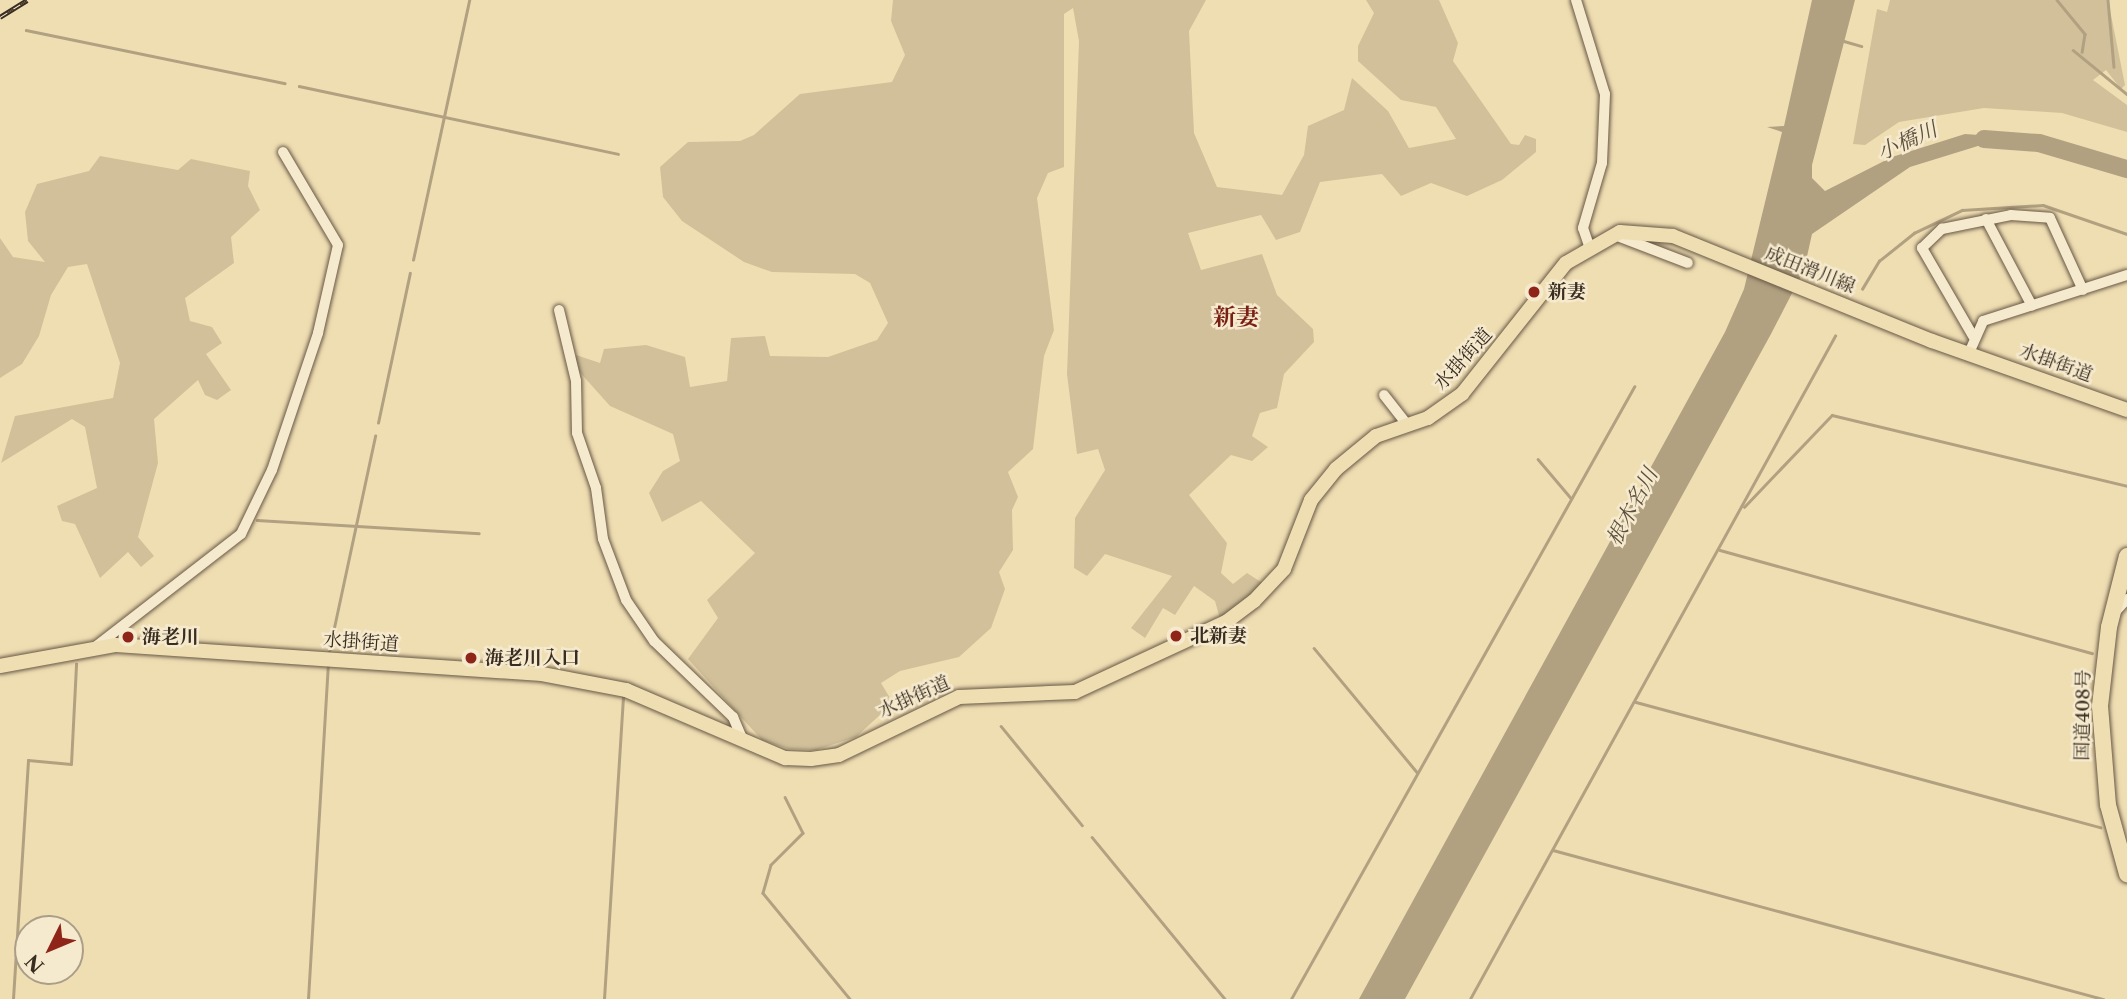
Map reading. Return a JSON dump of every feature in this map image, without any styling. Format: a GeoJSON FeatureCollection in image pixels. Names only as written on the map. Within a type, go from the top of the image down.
{"type":"FeatureCollection","features":[{"type":"Feature","properties":{"kind":"highway","name":"国道408号"},"geometry":{"type":"LineString","coordinates":[[2127,556],[2112,615],[2101,738],[2108,805],[2127,874]]}},
{"type":"Feature","properties":{"kind":"main road","name":"水掛街道"},"geometry":{"type":"LineString","coordinates":[[0,666],[94,649],[563,677],[662,702],[785,758],[824,759],[959,697],[1059,696],[1104,680],[1226,622],[1254,601],[1283,569],[1311,500],[1336,468],[1376,436],[1408,426],[1462,394],[1566,263],[1589,245],[1612,233]]}},
{"type":"Feature","properties":{"kind":"main road","name":"成田滑川線"},"geometry":{"type":"LineString","coordinates":[[1612,233],[1673,236],[1932,341]]}},
{"type":"Feature","properties":{"kind":"main road","name":"水掛街道"},"geometry":{"type":"LineString","coordinates":[[1932,341],[2127,410]]}},
{"type":"Feature","properties":{"kind":"street"},"geometry":{"type":"LineString","coordinates":[[1576,0],[1605,93],[1602,163],[1583,228],[1589,245]]}},
{"type":"Feature","properties":{"kind":"street"},"geometry":{"type":"LineString","coordinates":[[94,649],[241,534],[272,470],[318,333],[338,245],[283,152]]}},
{"type":"Feature","properties":{"kind":"street"},"geometry":{"type":"LineString","coordinates":[[1973,336],[1921,245],[1942,229],[1986,219],[2050,218],[2083,290]]}},
{"type":"Feature","properties":{"kind":"street"},"geometry":{"type":"LineString","coordinates":[[1986,219],[2032,306]]}},
{"type":"Feature","properties":{"kind":"street"},"geometry":{"type":"LineString","coordinates":[[1612,233],[1688,262]]}},
{"type":"Feature","properties":{"kind":"street"},"geometry":{"type":"LineString","coordinates":[[1969,353],[1973,336],[1983,321],[2127,275]]}},
{"type":"Feature","properties":{"kind":"street"},"geometry":{"type":"LineString","coordinates":[[559,310],[576,381],[577,433],[596,488],[603,539],[626,600],[654,641],[733,717],[743,740]]}},
{"type":"Feature","properties":{"kind":"street"},"geometry":{"type":"LineString","coordinates":[[1384,395],[1408,426]]}},
{"type":"Feature","properties":{"kind":"street"},"geometry":{"type":"LineString","coordinates":[[2112,615],[2127,599]]}},
{"type":"Feature","properties":{"kind":"shaded area"},"geometry":{"type":"Polygon","coordinates":[[[893,0],[1206,0],[1189,31],[1194,133],[1217,187],[1282,195],[1304,155],[1308,126],[1344,110],[1352,78],[1388,111],[1409,148],[1456,139],[1436,107],[1401,100],[1358,61],[1358,46],[1374,13],[1366,0],[1439,0],[1458,43],[1453,61],[1511,144],[1519,145],[1525,135],[1536,139],[1536,152],[1502,180],[1467,196],[1431,183],[1401,196],[1382,174],[1320,182],[1300,232],[1276,240],[1261,215],[1188,233],[1201,270],[1262,254],[1277,295],[1313,329],[1314,342],[1284,374],[1277,408],[1260,413],[1252,436],[1268,447],[1252,461],[1231,455],[1189,495],[1227,543],[1221,573],[1233,584],[1247,573],[1264,584],[1220,619],[1215,601],[1194,586],[1175,615],[1163,608],[1145,638],[1131,628],[1172,576],[1105,554],[1087,576],[1074,568],[1075,518],[1105,470],[1098,449],[1077,454],[1067,374],[1079,41],[1073,8],[1064,14],[1064,167],[1048,173],[1037,198],[1054,330],[1044,356],[1033,449],[1008,472],[1018,497],[1012,510],[1013,550],[999,572],[1005,589],[991,628],[959,657],[900,671],[881,683],[893,703],[856,737],[816,750],[789,749],[762,740],[688,659],[718,618],[707,600],[755,553],[701,501],[662,522],[649,493],[663,471],[680,461],[673,434],[610,406],[576,368],[576,355],[600,363],[604,349],[646,345],[685,357],[690,387],[727,381],[731,338],[765,336],[770,356],[828,357],[877,340],[888,323],[870,283],[855,274],[772,272],[744,262],[682,221],[663,197],[660,167],[688,142],[740,141],[754,135],[800,94],[892,82],[905,55],[891,21],[893,0]]]}},
{"type":"Feature","properties":{"kind":"shaded area"},"geometry":{"type":"Polygon","coordinates":[[[1890,0],[2108,0],[2125,85],[2121,89],[2106,70],[2093,80],[2127,105],[2127,132],[2062,113],[1984,108],[1899,122],[1865,145],[1853,144],[1877,9],[1887,12],[1890,0]]]}},
{"type":"Feature","properties":{"kind":"shaded area"},"geometry":{"type":"Polygon","coordinates":[[[100,156],[178,170],[191,159],[250,171],[248,186],[260,210],[231,237],[234,263],[185,298],[190,321],[212,327],[222,343],[206,354],[231,390],[217,400],[205,395],[198,380],[154,419],[158,463],[138,537],[154,556],[141,567],[128,552],[100,578],[75,524],[62,521],[57,506],[97,488],[85,427],[72,419],[1,463],[15,416],[113,398],[120,363],[87,264],[68,267],[51,295],[39,336],[22,364],[0,378],[0,238],[13,257],[45,262],[28,241],[25,212],[37,184],[89,171],[100,156]]]}},
{"type":"Feature","properties":{"kind":"water","name":"根木名川"},"geometry":{"type":"Polygon","coordinates":[[[1812,0],[1855,0],[1812,165],[1812,178],[1825,191],[1892,157],[1965,134],[2007,137],[1910,167],[1812,234],[1804,270],[1771,334],[1405,999],[1359,999],[1725,332],[1744,289],[1782,132],[1767,127],[1784,126],[1812,0]]]}},
{"type":"Feature","properties":{"kind":"waterway"},"geometry":{"type":"LineString","coordinates":[[413,260],[469,0]]}},
{"type":"Feature","properties":{"kind":"waterway"},"geometry":{"type":"LineString","coordinates":[[2057,0],[2085,34],[2082,52]]}},
{"type":"Feature","properties":{"kind":"waterway"},"geometry":{"type":"LineString","coordinates":[[2108,0],[2114,67]]}},
{"type":"Feature","properties":{"kind":"waterway"},"geometry":{"type":"LineString","coordinates":[[26,30],[285,83]]}},
{"type":"Feature","properties":{"kind":"waterway"},"geometry":{"type":"LineString","coordinates":[[1844,41],[1861,46]]}},
{"type":"Feature","properties":{"kind":"waterway"},"geometry":{"type":"LineString","coordinates":[[2073,50],[2127,94]]}},
{"type":"Feature","properties":{"kind":"waterway"},"geometry":{"type":"LineString","coordinates":[[299,86],[618,154]]}},
{"type":"Feature","properties":{"kind":"waterway","name":"小橋川"},"geometry":{"type":"LineString","coordinates":[[1984,139],[2039,143],[2127,169]]}},
{"type":"Feature","properties":{"kind":"waterway"},"geometry":{"type":"LineString","coordinates":[[1862,289],[1879,261],[1914,233],[1962,210],[2043,205],[2127,234]]}},
{"type":"Feature","properties":{"kind":"waterway"},"geometry":{"type":"LineString","coordinates":[[378,423],[410,273]]}},
{"type":"Feature","properties":{"kind":"waterway"},"geometry":{"type":"LineString","coordinates":[[1470,999],[1835,336]]}},
{"type":"Feature","properties":{"kind":"waterway"},"geometry":{"type":"LineString","coordinates":[[1291,999],[1634,387]]}},
{"type":"Feature","properties":{"kind":"waterway"},"geometry":{"type":"LineString","coordinates":[[1744,507],[1832,415],[2127,486]]}},
{"type":"Feature","properties":{"kind":"waterway"},"geometry":{"type":"LineString","coordinates":[[329,651],[375,436]]}},
{"type":"Feature","properties":{"kind":"waterway"},"geometry":{"type":"LineString","coordinates":[[1538,459],[1571,498]]}},
{"type":"Feature","properties":{"kind":"waterway"},"geometry":{"type":"LineString","coordinates":[[257,520],[479,533]]}},
{"type":"Feature","properties":{"kind":"waterway"},"geometry":{"type":"LineString","coordinates":[[1720,550],[2092,653]]}},
{"type":"Feature","properties":{"kind":"waterway"},"geometry":{"type":"LineString","coordinates":[[1314,648],[1417,772]]}},
{"type":"Feature","properties":{"kind":"waterway"},"geometry":{"type":"LineString","coordinates":[[13,999],[28,760],[71,764],[76,664]]}},
{"type":"Feature","properties":{"kind":"waterway"},"geometry":{"type":"LineString","coordinates":[[308,999],[328,667]]}},
{"type":"Feature","properties":{"kind":"waterway"},"geometry":{"type":"LineString","coordinates":[[604,999],[623,698]]}},
{"type":"Feature","properties":{"kind":"waterway"},"geometry":{"type":"LineString","coordinates":[[1636,702],[2100,827]]}},
{"type":"Feature","properties":{"kind":"waterway"},"geometry":{"type":"LineString","coordinates":[[1001,726],[1082,825]]}},
{"type":"Feature","properties":{"kind":"waterway"},"geometry":{"type":"LineString","coordinates":[[785,797],[803,833],[771,865],[763,893],[850,999]]}},
{"type":"Feature","properties":{"kind":"waterway"},"geometry":{"type":"LineString","coordinates":[[1092,837],[1225,999]]}},
{"type":"Feature","properties":{"kind":"waterway"},"geometry":{"type":"LineString","coordinates":[[1553,850],[2103,999]]}},
{"type":"Feature","properties":{"kind":"railway"},"geometry":{"type":"LineString","coordinates":[[0,17],[27,0]]}},
{"type":"Feature","properties":{"kind":"place","name":"新妻"},"geometry":{"type":"Point","coordinates":[1534,292]}},
{"type":"Feature","properties":{"kind":"place","name":"北新妻"},"geometry":{"type":"Point","coordinates":[1176,636]}},
{"type":"Feature","properties":{"kind":"place","name":"海老川"},"geometry":{"type":"Point","coordinates":[128,637]}},
{"type":"Feature","properties":{"kind":"place","name":"海老川入口"},"geometry":{"type":"Point","coordinates":[471,658]}},
{"type":"Feature","properties":{"kind":"district","name":"新妻"},"geometry":{"type":"Point","coordinates":[1236,317]}}]}
